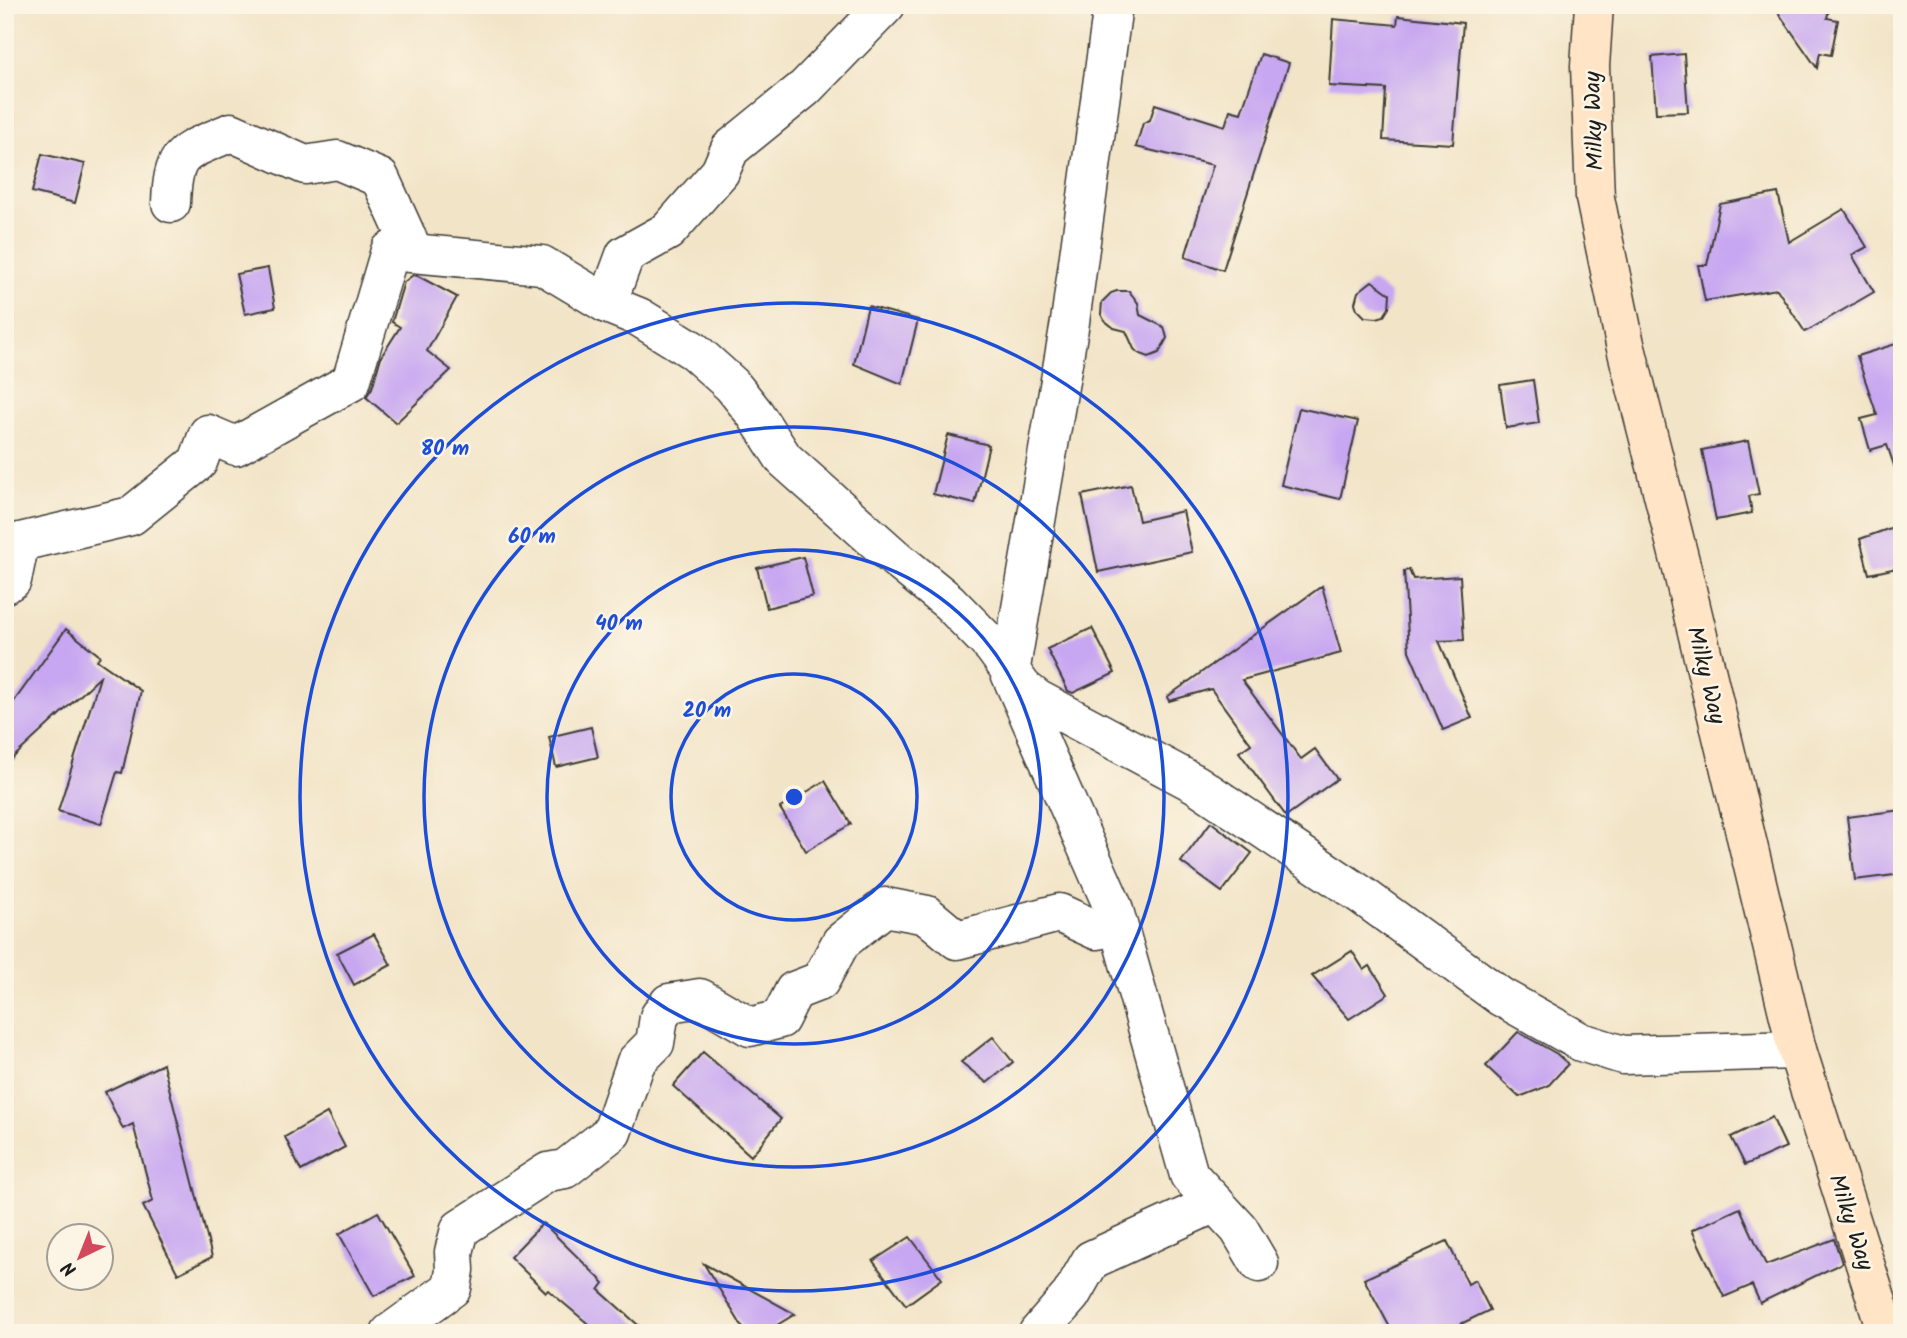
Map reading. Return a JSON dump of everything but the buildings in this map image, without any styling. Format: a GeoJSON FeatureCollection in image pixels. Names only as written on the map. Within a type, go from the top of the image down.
{"type":"FeatureCollection","features":[{"type":"Feature","properties":{"kind":"street"},"geometry":{"type":"LineString","coordinates":[[607,304],[625,255],[668,231],[720,172],[730,149],[805,88],[886,5]]}},
{"type":"Feature","properties":{"kind":"street"},"geometry":{"type":"LineString","coordinates":[[1010,673],[1070,322],[1112,5]]}},
{"type":"Feature","properties":{"kind":"street","name":"Milky Way"},"geometry":{"type":"LineString","coordinates":[[1594,5],[1590,66],[1595,198],[1625,344],[1682,569],[1797,1050],[1887,1333]]}},
{"type":"Feature","properties":{"kind":"street"},"geometry":{"type":"LineString","coordinates":[[171,203],[172,175],[182,154],[231,132],[305,165],[337,160],[380,178],[414,253]]}},
{"type":"Feature","properties":{"kind":"street"},"geometry":{"type":"LineString","coordinates":[[5,584],[12,580],[20,542],[131,516],[198,462],[208,434],[236,446],[351,382],[390,251],[542,265],[607,304],[639,317],[694,351],[711,365],[732,385],[755,414],[784,459],[895,558],[949,602],[993,647],[1010,673],[1113,906],[1189,1175],[1239,1229],[1258,1262]]}},
{"type":"Feature","properties":{"kind":"street"},"geometry":{"type":"LineString","coordinates":[[1010,673],[1037,699],[1196,784],[1360,894],[1501,997],[1581,1042],[1623,1055],[1797,1050]]}},
{"type":"Feature","properties":{"kind":"street"},"geometry":{"type":"LineString","coordinates":[[390,1333],[452,1288],[454,1252],[460,1229],[548,1172],[565,1169],[612,1132],[636,1062],[656,1043],[659,1017],[669,1003],[700,998],[750,1027],[780,1019],[793,991],[820,981],[841,942],[885,907],[927,915],[957,940],[1059,913],[1097,930],[1118,926]]}},
{"type":"Feature","properties":{"kind":"street"},"geometry":{"type":"LineString","coordinates":[[1038,1333],[1071,1295],[1091,1260],[1215,1203]]}}]}
